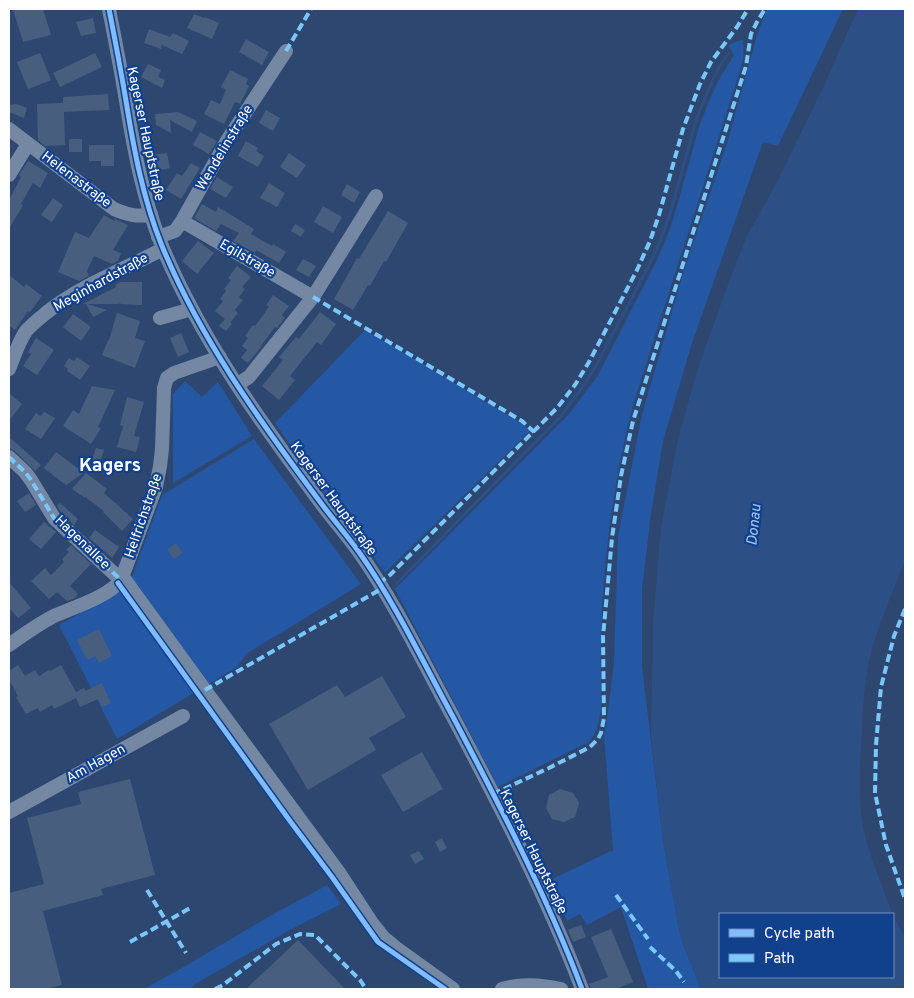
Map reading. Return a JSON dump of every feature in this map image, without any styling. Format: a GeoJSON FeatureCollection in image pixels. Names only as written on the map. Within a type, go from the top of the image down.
{"type":"FeatureCollection","features":[{"type":"Feature","properties":{"kind":"street","name":"Kagerser Hauptstraße"},"geometry":{"type":"LineString","coordinates":[[109,9],[140,179],[161,243],[192,309],[220,357],[289,459],[359,552],[406,628],[491,788],[552,916],[581,987],[567,989]]}},
{"type":"Feature","properties":{"kind":"street","name":"Wendelinstraße"},"geometry":{"type":"LineString","coordinates":[[161,243],[175,231],[182,221],[228,139],[286,51]]}},
{"type":"Feature","properties":{"kind":"street","name":"Helenastraße"},"geometry":{"type":"LineString","coordinates":[[9,129],[114,209],[128,214],[143,216],[150,214]]}},
{"type":"Feature","properties":{"kind":"street"},"geometry":{"type":"LineString","coordinates":[[9,176],[28,144]]}},
{"type":"Feature","properties":{"kind":"street"},"geometry":{"type":"LineString","coordinates":[[238,384],[250,377],[313,297],[376,196]]}},
{"type":"Feature","properties":{"kind":"street","name":"Egilstraße"},"geometry":{"type":"LineString","coordinates":[[182,221],[313,297]]}},
{"type":"Feature","properties":{"kind":"street","name":"Meginhardstraße"},"geometry":{"type":"LineString","coordinates":[[9,369],[27,330],[36,321],[57,304],[161,243]]}},
{"type":"Feature","properties":{"kind":"street"},"geometry":{"type":"LineString","coordinates":[[160,318],[192,309]]}},
{"type":"Feature","properties":{"kind":"street","name":"Helfrichstraße"},"geometry":{"type":"LineString","coordinates":[[122,578],[156,487],[162,449],[165,374],[174,373],[220,357]]}},
{"type":"Feature","properties":{"kind":"street","name":"Hagenallee"},"geometry":{"type":"LineString","coordinates":[[9,457],[31,480],[54,518],[122,578],[340,874],[372,924],[396,948],[453,989]]}},
{"type":"Feature","properties":{"kind":"street"},"geometry":{"type":"LineString","coordinates":[[9,645],[52,618],[106,592],[118,584],[122,578]]}},
{"type":"Feature","properties":{"kind":"street","name":"Am Hagen"},"geometry":{"type":"LineString","coordinates":[[9,812],[183,716]]}},
{"type":"Feature","properties":{"kind":"street"},"geometry":{"type":"LineString","coordinates":[[502,989],[524,985],[561,989]]}},
{"type":"Feature","properties":{"kind":"shaded area"},"geometry":{"type":"Polygon","coordinates":[[[767,9],[843,9],[778,146],[763,142],[692,343],[663,441],[651,514],[642,589],[642,666],[663,841],[678,924],[682,941],[701,989],[648,989],[621,907],[587,925],[580,914],[567,921],[550,880],[613,850],[604,735],[614,662],[618,536],[642,414],[684,270],[728,140],[757,35],[767,9]]]}},
{"type":"Feature","properties":{"kind":"shaded area"},"geometry":{"type":"Polygon","coordinates":[[[742,40],[744,50],[741,68],[634,402],[622,453],[606,557],[601,622],[601,709],[597,727],[589,742],[498,787],[395,589],[569,414],[598,375],[656,262],[668,234],[699,127],[718,81],[734,55],[728,46],[742,40]]]}},
{"type":"Feature","properties":{"kind":"shaded area"},"geometry":{"type":"Polygon","coordinates":[[[365,330],[521,423],[530,431],[385,573],[321,490],[275,423],[365,330]]]}},
{"type":"Feature","properties":{"kind":"shaded area"},"geometry":{"type":"Polygon","coordinates":[[[185,381],[202,397],[218,382],[252,436],[173,483],[173,394],[185,381]]]}},
{"type":"Feature","properties":{"kind":"shaded area"},"geometry":{"type":"Polygon","coordinates":[[[254,439],[361,584],[246,654],[237,667],[117,739],[59,625],[125,588],[132,577],[162,495],[254,439]]]}},
{"type":"Feature","properties":{"kind":"shaded area"},"geometry":{"type":"Polygon","coordinates":[[[327,885],[341,904],[288,931],[195,984],[191,989],[144,989],[270,916],[327,885]]]}},
{"type":"Feature","properties":{"kind":"water","name":"Donau"},"geometry":{"type":"Polygon","coordinates":[[[858,9],[905,9],[905,560],[878,629],[869,662],[864,700],[860,774],[860,797],[864,832],[892,913],[719,913],[719,978],[894,978],[894,918],[905,937],[905,989],[701,989],[682,941],[678,924],[663,841],[651,737],[653,625],[661,528],[677,444],[696,374],[724,295],[746,238],[777,182],[821,92],[858,9]]]}},
{"type":"Feature","properties":{"kind":"building"},"geometry":{"type":"Polygon","coordinates":[[[13,9],[43,9],[51,35],[23,42],[13,9]]]}},
{"type":"Feature","properties":{"kind":"building"},"geometry":{"type":"Polygon","coordinates":[[[194,14],[219,23],[212,39],[187,28],[194,14]]]}},
{"type":"Feature","properties":{"kind":"building"},"geometry":{"type":"Polygon","coordinates":[[[93,18],[96,33],[81,36],[76,22],[93,18]]]}},
{"type":"Feature","properties":{"kind":"building"},"geometry":{"type":"Polygon","coordinates":[[[149,29],[170,37],[173,33],[189,41],[182,54],[162,45],[161,49],[144,43],[149,29]]]}},
{"type":"Feature","properties":{"kind":"building"},"geometry":{"type":"Polygon","coordinates":[[[246,39],[269,52],[262,65],[239,52],[246,39]]]}},
{"type":"Feature","properties":{"kind":"building"},"geometry":{"type":"Polygon","coordinates":[[[40,53],[51,80],[28,89],[17,62],[40,53]]]}},
{"type":"Feature","properties":{"kind":"building"},"geometry":{"type":"Polygon","coordinates":[[[95,53],[102,67],[60,87],[53,73],[95,53]]]}},
{"type":"Feature","properties":{"kind":"building"},"geometry":{"type":"Polygon","coordinates":[[[148,64],[161,70],[158,77],[165,80],[162,88],[141,77],[148,64]]]}},
{"type":"Feature","properties":{"kind":"building"},"geometry":{"type":"Polygon","coordinates":[[[230,70],[248,79],[246,84],[249,86],[240,104],[235,102],[224,124],[204,114],[211,100],[220,104],[226,90],[221,87],[230,70]]]}},
{"type":"Feature","properties":{"kind":"building"},"geometry":{"type":"Polygon","coordinates":[[[108,94],[109,110],[64,112],[65,145],[45,146],[38,140],[37,104],[63,103],[63,97],[108,94]]]}},
{"type":"Feature","properties":{"kind":"building"},"geometry":{"type":"Polygon","coordinates":[[[17,104],[27,108],[24,118],[9,112],[9,105],[17,104]]]}},
{"type":"Feature","properties":{"kind":"building"},"geometry":{"type":"Polygon","coordinates":[[[266,110],[280,118],[273,131],[259,123],[266,110]]]}},
{"type":"Feature","properties":{"kind":"building"},"geometry":{"type":"Polygon","coordinates":[[[178,112],[197,121],[192,132],[170,120],[171,133],[156,125],[155,114],[178,112]]]}},
{"type":"Feature","properties":{"kind":"building"},"geometry":{"type":"Polygon","coordinates":[[[200,132],[217,141],[209,154],[193,145],[200,132]]]}},
{"type":"Feature","properties":{"kind":"building"},"geometry":{"type":"Polygon","coordinates":[[[69,139],[82,139],[82,152],[69,152],[69,139]]]}},
{"type":"Feature","properties":{"kind":"building"},"geometry":{"type":"Polygon","coordinates":[[[246,141],[258,148],[256,151],[264,156],[258,167],[238,156],[246,141]]]}},
{"type":"Feature","properties":{"kind":"building"},"geometry":{"type":"Polygon","coordinates":[[[89,145],[114,145],[114,166],[101,166],[101,161],[89,161],[89,145]]]}},
{"type":"Feature","properties":{"kind":"building"},"geometry":{"type":"Polygon","coordinates":[[[167,153],[170,168],[155,171],[152,155],[167,153]]]}},
{"type":"Feature","properties":{"kind":"building"},"geometry":{"type":"Polygon","coordinates":[[[289,153],[306,165],[297,178],[280,167],[289,153]]]}},
{"type":"Feature","properties":{"kind":"building"},"geometry":{"type":"Polygon","coordinates":[[[28,161],[48,173],[40,188],[33,183],[9,229],[9,200],[21,177],[19,175],[28,161]]]}},
{"type":"Feature","properties":{"kind":"building"},"geometry":{"type":"Polygon","coordinates":[[[191,163],[200,168],[181,199],[166,190],[177,173],[182,176],[191,163]]]}},
{"type":"Feature","properties":{"kind":"building"},"geometry":{"type":"Polygon","coordinates":[[[217,177],[233,187],[226,198],[210,189],[217,177]]]}},
{"type":"Feature","properties":{"kind":"building"},"geometry":{"type":"Polygon","coordinates":[[[269,183],[285,193],[277,207],[260,198],[269,183]]]}},
{"type":"Feature","properties":{"kind":"building"},"geometry":{"type":"Polygon","coordinates":[[[347,184],[360,192],[354,203],[341,195],[347,184]]]}},
{"type":"Feature","properties":{"kind":"building"},"geometry":{"type":"Polygon","coordinates":[[[53,198],[63,205],[52,222],[41,215],[53,198]]]}},
{"type":"Feature","properties":{"kind":"building"},"geometry":{"type":"Polygon","coordinates":[[[202,204],[216,212],[218,207],[254,229],[251,234],[286,252],[279,263],[256,250],[255,253],[233,241],[239,233],[221,224],[216,231],[194,218],[202,204]]]}},
{"type":"Feature","properties":{"kind":"building"},"geometry":{"type":"Polygon","coordinates":[[[323,206],[342,217],[333,233],[314,222],[323,206]]]}},
{"type":"Feature","properties":{"kind":"building"},"geometry":{"type":"Polygon","coordinates":[[[388,211],[408,223],[386,262],[384,261],[370,286],[368,285],[353,310],[334,299],[357,258],[359,259],[388,211]]]}},
{"type":"Feature","properties":{"kind":"building"},"geometry":{"type":"Polygon","coordinates":[[[104,215],[114,221],[115,219],[128,225],[113,250],[121,253],[118,261],[112,264],[94,256],[87,271],[89,276],[79,281],[58,272],[75,232],[89,238],[104,215]]]}},
{"type":"Feature","properties":{"kind":"building"},"geometry":{"type":"Polygon","coordinates":[[[295,224],[305,230],[301,237],[291,231],[295,224]]]}},
{"type":"Feature","properties":{"kind":"building"},"geometry":{"type":"Polygon","coordinates":[[[198,241],[214,253],[197,274],[182,261],[198,241]]]}},
{"type":"Feature","properties":{"kind":"building"},"geometry":{"type":"Polygon","coordinates":[[[303,259],[316,266],[309,277],[296,270],[303,259]]]}},
{"type":"Feature","properties":{"kind":"building"},"geometry":{"type":"Polygon","coordinates":[[[237,266],[251,277],[242,287],[245,289],[239,297],[243,300],[235,310],[238,313],[230,322],[232,324],[226,331],[219,326],[225,319],[215,311],[223,301],[220,299],[226,291],[224,289],[231,280],[228,278],[237,266]]]}},
{"type":"Feature","properties":{"kind":"building"},"geometry":{"type":"Polygon","coordinates":[[[9,275],[24,287],[26,284],[42,296],[30,312],[28,311],[15,330],[9,325],[9,275]]]}},
{"type":"Feature","properties":{"kind":"building"},"geometry":{"type":"Polygon","coordinates":[[[120,282],[142,282],[142,305],[121,303],[87,304],[107,310],[93,317],[86,304],[83,304],[116,287],[115,285],[120,282]]]}},
{"type":"Feature","properties":{"kind":"building"},"geometry":{"type":"Polygon","coordinates":[[[273,295],[289,306],[282,315],[285,318],[277,328],[275,327],[248,363],[241,358],[247,350],[242,346],[248,338],[245,336],[269,307],[266,305],[273,295]]]}},
{"type":"Feature","properties":{"kind":"building"},"geometry":{"type":"Polygon","coordinates":[[[320,312],[336,324],[321,345],[317,342],[290,376],[295,380],[279,400],[262,386],[283,360],[279,357],[296,337],[299,339],[320,312]]]}},
{"type":"Feature","properties":{"kind":"building"},"geometry":{"type":"Polygon","coordinates":[[[117,313],[140,321],[135,338],[145,341],[135,368],[102,355],[109,340],[117,313]]]}},
{"type":"Feature","properties":{"kind":"building"},"geometry":{"type":"Polygon","coordinates":[[[73,314],[91,327],[81,341],[63,327],[73,314]]]}},
{"type":"Feature","properties":{"kind":"building"},"geometry":{"type":"Polygon","coordinates":[[[181,333],[189,352],[178,357],[170,338],[181,333]]]}},
{"type":"Feature","properties":{"kind":"building"},"geometry":{"type":"Polygon","coordinates":[[[36,338],[54,350],[37,375],[23,366],[31,354],[28,352],[36,338]]]}},
{"type":"Feature","properties":{"kind":"building"},"geometry":{"type":"Polygon","coordinates":[[[77,357],[90,366],[80,380],[67,371],[68,369],[64,366],[69,358],[74,361],[77,357]]]}},
{"type":"Feature","properties":{"kind":"building"},"geometry":{"type":"Polygon","coordinates":[[[92,386],[115,390],[98,427],[101,428],[91,444],[63,426],[73,410],[79,414],[92,386]]]}},
{"type":"Feature","properties":{"kind":"building"},"geometry":{"type":"Polygon","coordinates":[[[9,393],[22,404],[9,421],[9,393]]]}},
{"type":"Feature","properties":{"kind":"building"},"geometry":{"type":"Polygon","coordinates":[[[127,397],[144,402],[134,436],[140,437],[136,452],[117,447],[123,426],[120,425],[127,397]]]}},
{"type":"Feature","properties":{"kind":"building"},"geometry":{"type":"Polygon","coordinates":[[[44,412],[55,418],[41,439],[25,429],[36,413],[41,416],[44,412]]]}},
{"type":"Feature","properties":{"kind":"building"},"geometry":{"type":"Polygon","coordinates":[[[9,437],[41,465],[35,471],[15,451],[9,448],[9,437]]]}},
{"type":"Feature","properties":{"kind":"building"},"geometry":{"type":"Polygon","coordinates":[[[96,448],[104,450],[100,462],[92,460],[96,448]]]}},
{"type":"Feature","properties":{"kind":"building"},"geometry":{"type":"Polygon","coordinates":[[[56,452],[85,472],[66,485],[44,468],[56,452]]]}},
{"type":"Feature","properties":{"kind":"building"},"geometry":{"type":"Polygon","coordinates":[[[86,473],[107,489],[104,493],[133,519],[122,531],[104,511],[72,489],[86,473]]]}},
{"type":"Feature","properties":{"kind":"building"},"geometry":{"type":"Polygon","coordinates":[[[29,493],[36,505],[25,512],[17,501],[29,493]]]}},
{"type":"Feature","properties":{"kind":"building"},"geometry":{"type":"Polygon","coordinates":[[[60,503],[78,519],[74,525],[57,506],[60,503]]]}},
{"type":"Feature","properties":{"kind":"building"},"geometry":{"type":"Polygon","coordinates":[[[44,522],[56,532],[41,549],[29,539],[44,522]]]}},
{"type":"Feature","properties":{"kind":"building"},"geometry":{"type":"Polygon","coordinates":[[[95,530],[119,547],[112,558],[89,538],[95,530]]]}},
{"type":"Feature","properties":{"kind":"building"},"geometry":{"type":"Polygon","coordinates":[[[176,543],[183,553],[174,559],[167,550],[176,543]]]}},
{"type":"Feature","properties":{"kind":"building"},"geometry":{"type":"Polygon","coordinates":[[[71,545],[91,564],[70,586],[78,594],[75,598],[67,601],[57,592],[49,599],[31,581],[45,568],[51,575],[64,562],[62,559],[69,552],[66,550],[71,545]]]}},
{"type":"Feature","properties":{"kind":"building"},"geometry":{"type":"Polygon","coordinates":[[[9,582],[31,608],[18,618],[9,608],[9,582]]]}},
{"type":"Feature","properties":{"kind":"building"},"geometry":{"type":"Polygon","coordinates":[[[99,629],[112,656],[99,663],[95,656],[87,660],[77,640],[99,629]]]}},
{"type":"Feature","properties":{"kind":"building"},"geometry":{"type":"Polygon","coordinates":[[[18,665],[25,676],[35,670],[39,676],[61,665],[76,692],[84,688],[85,691],[102,683],[111,703],[102,707],[98,699],[80,707],[76,698],[54,709],[52,705],[40,712],[38,708],[26,714],[9,680],[9,671],[18,665]]]}},
{"type":"Feature","properties":{"kind":"building"},"geometry":{"type":"Polygon","coordinates":[[[382,676],[406,717],[369,738],[376,750],[308,790],[269,724],[337,685],[345,697],[382,676]]]}},
{"type":"Feature","properties":{"kind":"building"},"geometry":{"type":"Polygon","coordinates":[[[422,752],[443,789],[403,812],[381,775],[422,752]]]}},
{"type":"Feature","properties":{"kind":"building"},"geometry":{"type":"Polygon","coordinates":[[[130,779],[155,875],[101,889],[103,895],[43,911],[62,985],[45,989],[9,989],[9,893],[44,884],[27,818],[81,804],[78,792],[130,779]]]}},
{"type":"Feature","properties":{"kind":"building"},"geometry":{"type":"Polygon","coordinates":[[[560,789],[573,793],[579,803],[575,817],[564,822],[552,819],[546,808],[549,795],[560,789]]]}},
{"type":"Feature","properties":{"kind":"building"},"geometry":{"type":"Polygon","coordinates":[[[442,838],[447,848],[440,852],[435,842],[442,838]]]}},
{"type":"Feature","properties":{"kind":"building"},"geometry":{"type":"Polygon","coordinates":[[[419,851],[424,859],[415,864],[410,855],[419,851]]]}},
{"type":"Feature","properties":{"kind":"building"},"geometry":{"type":"Polygon","coordinates":[[[581,925],[586,937],[573,942],[568,930],[581,925]]]}},
{"type":"Feature","properties":{"kind":"building"},"geometry":{"type":"Polygon","coordinates":[[[611,929],[633,982],[616,989],[591,989],[589,984],[608,977],[591,937],[611,929]]]}},
{"type":"Feature","properties":{"kind":"building"},"geometry":{"type":"Polygon","coordinates":[[[298,940],[345,989],[246,989],[298,940]]]}},
{"type":"Feature","properties":{"kind":"waterway"},"geometry":{"type":"LineString","coordinates":[[397,583],[561,416],[596,366],[660,241],[670,214],[696,120],[714,77],[728,54]]}},
{"type":"Feature","properties":{"kind":"marked path"},"geometry":{"type":"LineString","coordinates":[[286,51],[311,9]]}},
{"type":"Feature","properties":{"kind":"marked path"},"geometry":{"type":"LineString","coordinates":[[379,583],[390,575],[557,408],[575,385],[637,270],[650,241],[683,129],[700,84],[711,62],[748,9]]}},
{"type":"Feature","properties":{"kind":"marked path"},"geometry":{"type":"LineString","coordinates":[[493,794],[590,747],[601,733],[604,718],[603,637],[612,538],[621,476],[633,421],[746,66],[751,34],[765,9]]}},
{"type":"Feature","properties":{"kind":"marked path"},"geometry":{"type":"LineString","coordinates":[[313,297],[522,421],[534,432]]}},
{"type":"Feature","properties":{"kind":"marked path"},"geometry":{"type":"LineString","coordinates":[[9,457],[31,480],[54,518],[121,580]]}},
{"type":"Feature","properties":{"kind":"marked path"},"geometry":{"type":"LineString","coordinates":[[205,690],[383,588]]}},
{"type":"Feature","properties":{"kind":"marked path"},"geometry":{"type":"LineString","coordinates":[[905,609],[894,636],[881,687],[876,745],[875,793],[886,845],[905,899]]}},
{"type":"Feature","properties":{"kind":"marked path"},"geometry":{"type":"LineString","coordinates":[[147,890],[186,953]]}},
{"type":"Feature","properties":{"kind":"marked path"},"geometry":{"type":"LineString","coordinates":[[616,895],[648,939]]}},
{"type":"Feature","properties":{"kind":"marked path"},"geometry":{"type":"LineString","coordinates":[[130,942],[192,907]]}},
{"type":"Feature","properties":{"kind":"marked path"},"geometry":{"type":"LineString","coordinates":[[215,989],[223,985],[276,944],[300,934],[315,935],[360,980],[366,989]]}},
{"type":"Feature","properties":{"kind":"marked path"},"geometry":{"type":"LineString","coordinates":[[650,947],[676,971],[684,982]]}},
{"type":"Feature","properties":{"kind":"cycle path"},"geometry":{"type":"LineString","coordinates":[[109,9],[132,138],[144,192],[155,228],[177,280],[232,377],[296,469],[359,552],[396,611],[470,748],[521,850],[553,919],[582,989]]}},
{"type":"Feature","properties":{"kind":"cycle path"},"geometry":{"type":"LineString","coordinates":[[118,583],[378,942],[445,989]]}},
{"type":"Feature","properties":{"kind":"district","name":"Kagers"},"geometry":{"type":"Point","coordinates":[110,466]}}]}
